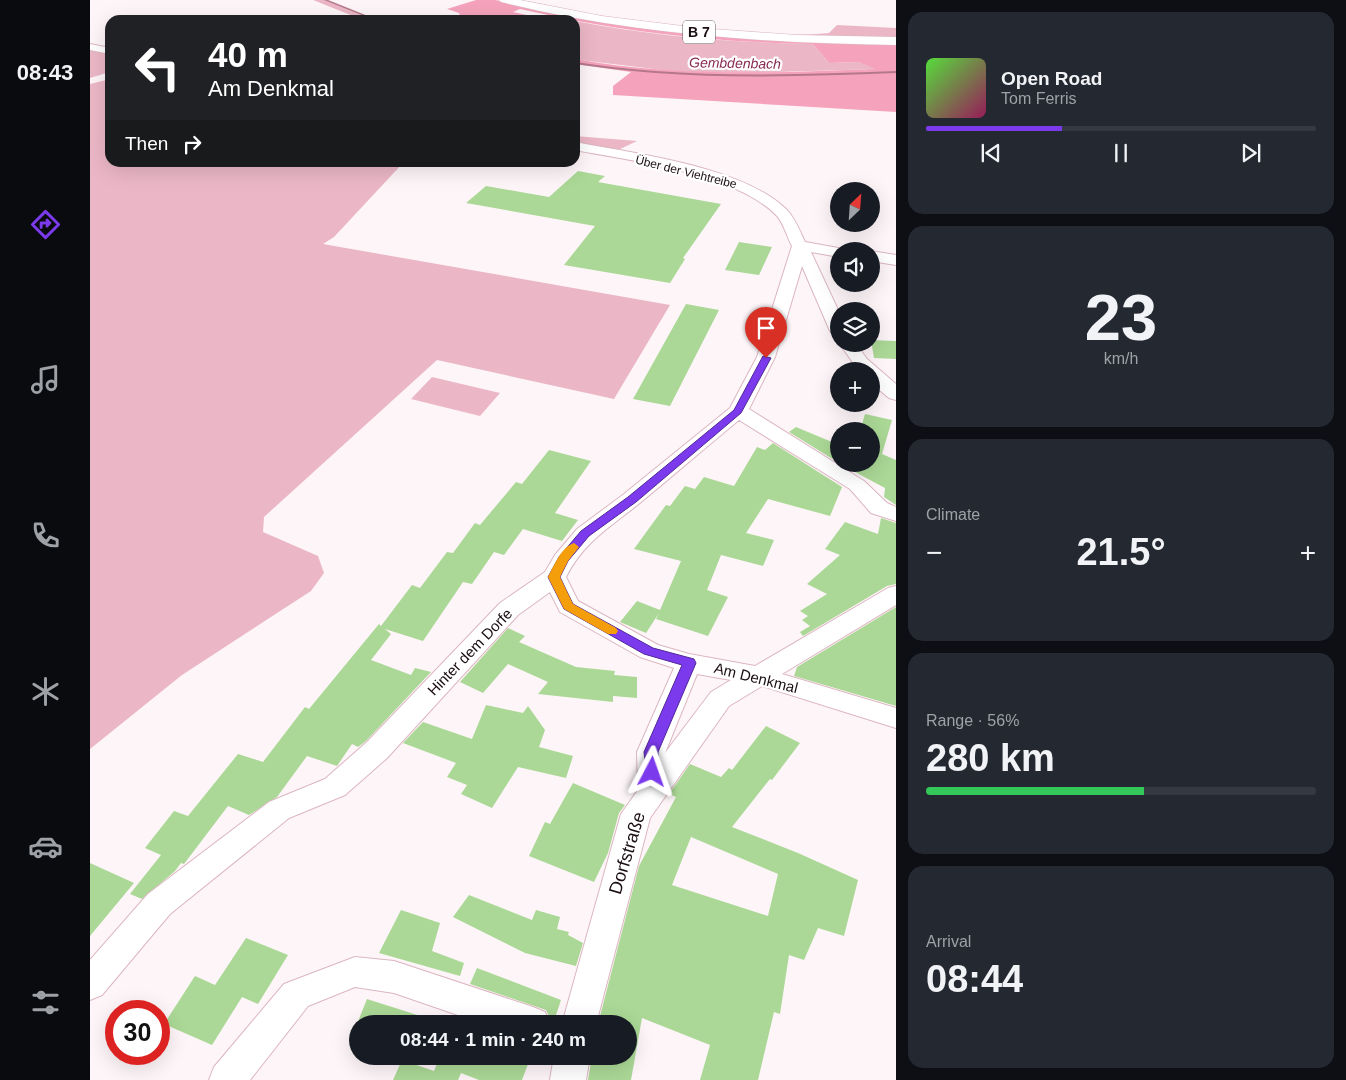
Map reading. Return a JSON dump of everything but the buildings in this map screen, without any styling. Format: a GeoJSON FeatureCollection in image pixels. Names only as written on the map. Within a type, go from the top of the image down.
{"type":"FeatureCollection","features":[{"type":"Feature","properties":{"kind":"main road","name":"B 7"},"geometry":{"type":"LineString","coordinates":[[505,0],[577,15]]}},
{"type":"Feature","properties":{"kind":"main road","name":"B 7"},"geometry":{"type":"LineString","coordinates":[[580,16],[680,30],[769,38],[896,41]]}},
{"type":"Feature","properties":{"kind":"street"},"geometry":{"type":"LineString","coordinates":[[90,47],[105,50]]}},
{"type":"Feature","properties":{"kind":"street","name":"Über der Viehtreibe"},"geometry":{"type":"LineString","coordinates":[[580,147],[697,172],[734,183],[772,202],[783,215],[800,246],[830,311]]}},
{"type":"Feature","properties":{"kind":"street"},"geometry":{"type":"LineString","coordinates":[[800,246],[830,251]]}},
{"type":"Feature","properties":{"kind":"street","name":"Hinter dem Dorfe"},"geometry":{"type":"LineString","coordinates":[[90,984],[159,904],[279,810],[335,788],[377,750],[509,609],[554,577],[563,560],[585,534],[632,499],[738,411],[766,358],[800,246]]}},
{"type":"Feature","properties":{"kind":"street"},"geometry":{"type":"LineString","coordinates":[[880,257],[896,260]]}},
{"type":"Feature","properties":{"kind":"street"},"geometry":{"type":"LineString","coordinates":[[880,380],[896,394]]}},
{"type":"Feature","properties":{"kind":"street"},"geometry":{"type":"LineString","coordinates":[[738,411],[857,484],[879,508],[896,514]]}},
{"type":"Feature","properties":{"kind":"street","name":"Am Denkmal"},"geometry":{"type":"LineString","coordinates":[[554,577],[568,606],[649,651],[689,663],[759,676],[896,718]]}},
{"type":"Feature","properties":{"kind":"street","name":"Dorfstraße"},"geometry":{"type":"LineString","coordinates":[[582,1015],[636,814],[720,699],[896,594]]}},
{"type":"Feature","properties":{"kind":"street"},"geometry":{"type":"LineString","coordinates":[[652,791],[651,752],[689,663]]}},
{"type":"Feature","properties":{"kind":"street"},"geometry":{"type":"LineString","coordinates":[[227,1080],[296,995],[355,972],[394,977],[506,1015]]}},
{"type":"Feature","properties":{"kind":"street"},"geometry":{"type":"LineString","coordinates":[[568,1080],[570,1065]]}},
{"type":"Feature","properties":{"kind":"shaded area"},"geometry":{"type":"Polygon","coordinates":[[[313,0],[325,0],[363,15],[350,15],[313,0]]]}},
{"type":"Feature","properties":{"kind":"shaded area"},"geometry":{"type":"Polygon","coordinates":[[[476,0],[495,0],[577,15],[547,15],[520,9],[513,12],[526,15],[460,15],[459,13],[447,9],[476,0]]]}},
{"type":"Feature","properties":{"kind":"shaded area"},"geometry":{"type":"Polygon","coordinates":[[[509,0],[528,1],[633,20],[757,33],[800,35],[829,33],[837,25],[896,28],[896,39],[784,37],[687,30],[568,12],[509,0]]]}},
{"type":"Feature","properties":{"kind":"shaded area"},"geometry":{"type":"Polygon","coordinates":[[[580,16],[643,27],[896,41],[896,112],[613,95],[613,86],[631,72],[580,65],[580,60],[649,69],[687,71],[799,72],[875,69],[858,62],[829,63],[813,44],[702,38],[580,22],[580,16]]]}},
{"type":"Feature","properties":{"kind":"shaded area"},"geometry":{"type":"Polygon","coordinates":[[[580,22],[694,38],[813,44],[829,63],[858,62],[876,69],[748,73],[679,72],[580,60],[580,22]]]}},
{"type":"Feature","properties":{"kind":"shaded area"},"geometry":{"type":"Polygon","coordinates":[[[90,47],[105,50],[105,74],[90,78],[90,47]]]}},
{"type":"Feature","properties":{"kind":"shaded area"},"geometry":{"type":"Polygon","coordinates":[[[105,80],[105,167],[399,167],[334,237],[323,244],[670,305],[614,399],[437,360],[264,517],[263,532],[318,556],[324,573],[311,591],[182,675],[90,749],[90,84],[105,80]]]}},
{"type":"Feature","properties":{"kind":"shaded area"},"geometry":{"type":"Polygon","coordinates":[[[580,136],[637,141],[616,151],[580,143],[580,136]]]}},
{"type":"Feature","properties":{"kind":"shaded area"},"geometry":{"type":"Polygon","coordinates":[[[432,377],[500,393],[480,416],[411,399],[432,377]]]}},
{"type":"Feature","properties":{"kind":"waterway","name":"Gembdenbach"},"geometry":{"type":"LineString","coordinates":[[325,0],[364,15]]}},
{"type":"Feature","properties":{"kind":"waterway","name":"Gembdenbach"},"geometry":{"type":"LineString","coordinates":[[580,64],[695,75],[775,76],[896,72]]}},
{"type":"Feature","properties":{"kind":"slow traffic"},"geometry":{"type":"LineString","coordinates":[[574,547],[563,560],[554,577],[568,606],[612,631]]}},
{"type":"Feature","properties":{"kind":"route"},"geometry":{"type":"LineString","coordinates":[[652,772],[651,752],[677,696],[689,663],[649,651],[568,606],[554,577],[563,560],[585,534],[632,499],[738,411],[766,358]]}}]}
